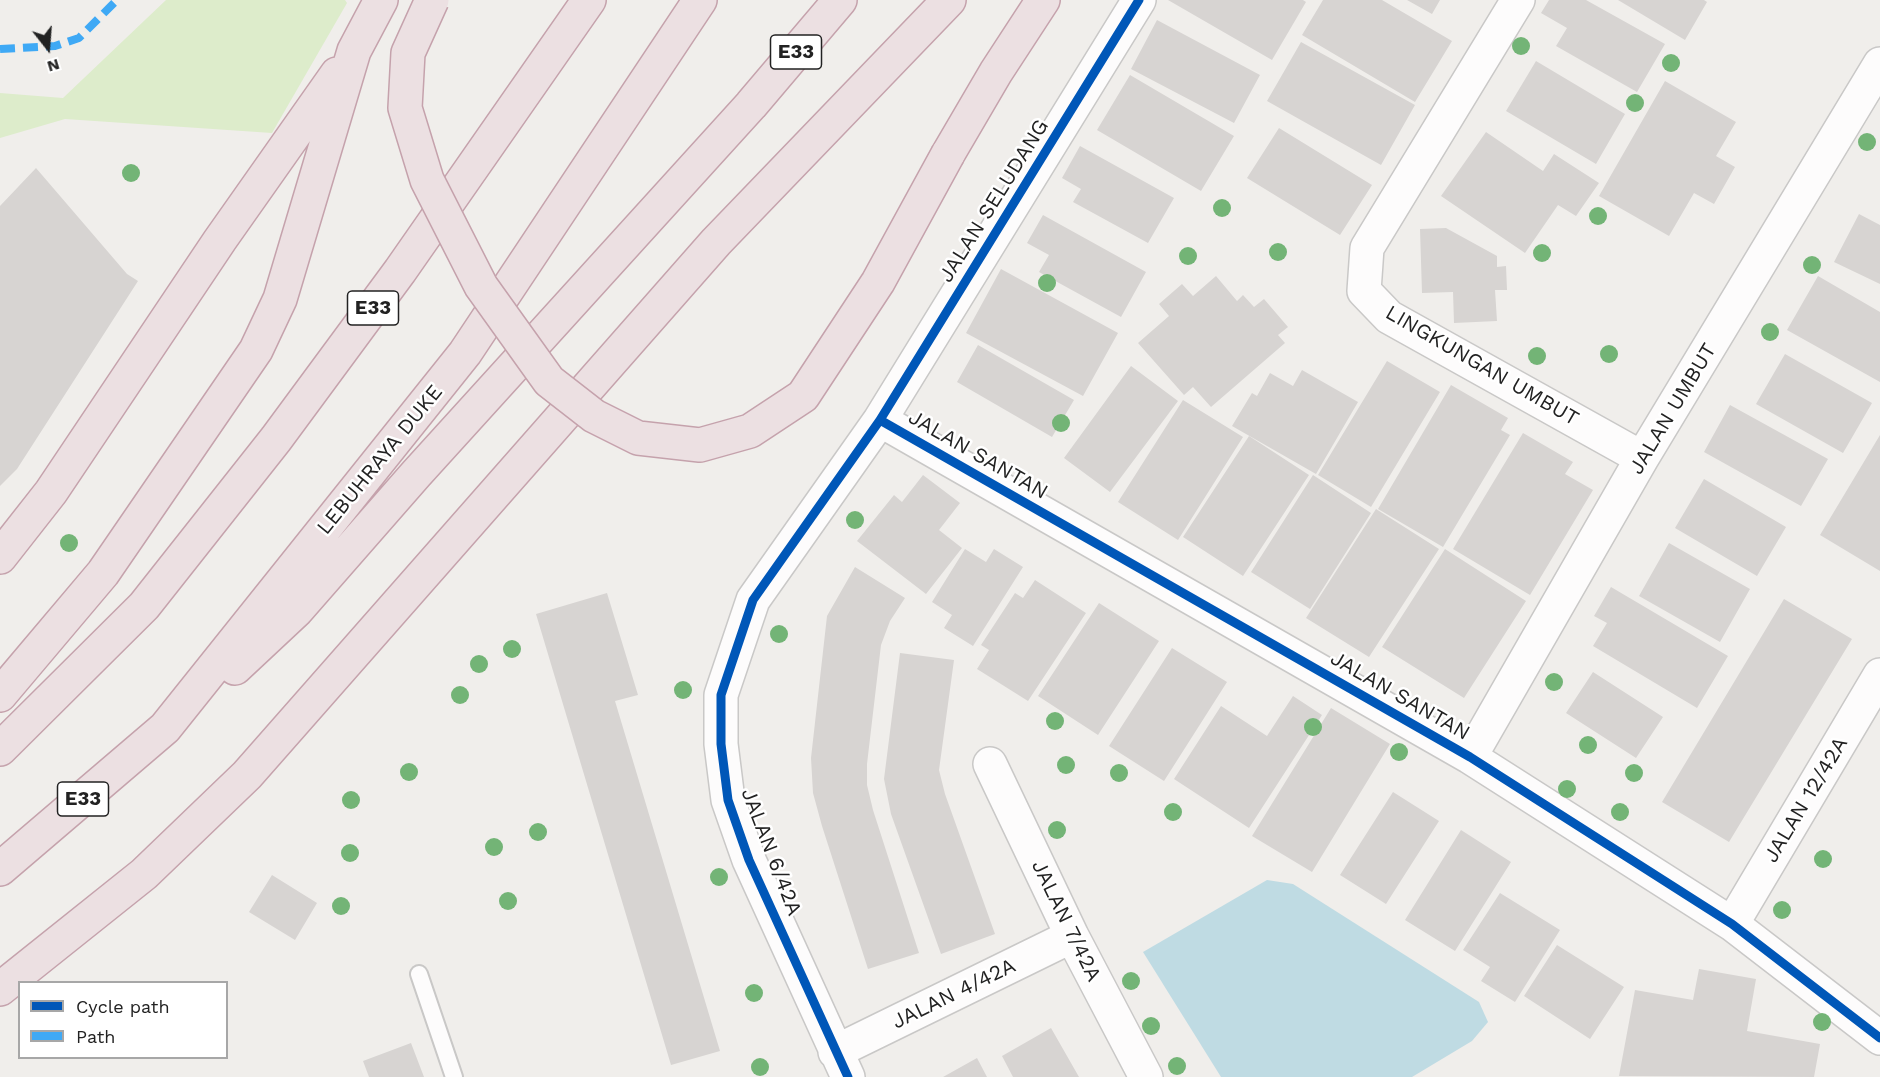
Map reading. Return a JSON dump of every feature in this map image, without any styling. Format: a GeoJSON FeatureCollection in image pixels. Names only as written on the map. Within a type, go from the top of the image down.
{"type":"FeatureCollection","features":[{"type":"Feature","properties":{"kind":"highway"},"geometry":{"type":"LineString","coordinates":[[0,557],[51,492],[220,240],[354,51],[381,0]]}},
{"type":"Feature","properties":{"kind":"highway"},"geometry":{"type":"LineString","coordinates":[[432,0],[408,53],[405,108],[427,180],[481,286],[549,381],[594,416],[638,438],[700,445],[750,431],[802,396],[878,282],[948,154],[996,72],[1043,0]]}},
{"type":"Feature","properties":{"kind":"highway","name":"E33"},"geometry":{"type":"LineString","coordinates":[[0,749],[144,606],[276,439],[393,280],[589,0]]}},
{"type":"Feature","properties":{"kind":"highway","name":"LEBUHRAYA DUKE"},"geometry":{"type":"LineString","coordinates":[[0,869],[165,728],[465,353],[700,0]]}},
{"type":"Feature","properties":{"kind":"highway","name":"E33"},"geometry":{"type":"LineString","coordinates":[[165,728],[297,610],[416,474],[751,105],[840,0]]}},
{"type":"Feature","properties":{"kind":"highway"},"geometry":{"type":"LineString","coordinates":[[0,990],[144,874],[247,775],[716,242],[949,0]]}},
{"type":"Feature","properties":{"kind":"highway"},"geometry":{"type":"LineString","coordinates":[[0,695],[103,573],[256,350],[280,299],[354,51]]}},
{"type":"Feature","properties":{"kind":"street","name":"JALAN SELUDANG"},"geometry":{"type":"LineString","coordinates":[[880,420],[1139,0]]}},
{"type":"Feature","properties":{"kind":"street","name":"LINGKUNGAN UMBUT"},"geometry":{"type":"LineString","coordinates":[[1518,0],[1367,248],[1364,291],[1389,317],[1642,458]]}},
{"type":"Feature","properties":{"kind":"street","name":"JALAN UMBUT"},"geometry":{"type":"LineString","coordinates":[[1470,757],[1642,458],[1880,64]]}},
{"type":"Feature","properties":{"kind":"street","name":"JALAN SANTAN"},"geometry":{"type":"LineString","coordinates":[[880,420],[1470,757],[1732,924],[1880,1038]]}},
{"type":"Feature","properties":{"kind":"street","name":"JALAN 6/42A"},"geometry":{"type":"LineString","coordinates":[[842,1065],[749,860],[728,800],[721,744],[721,695],[753,600],[880,420]]}},
{"type":"Feature","properties":{"kind":"street","name":"JALAN 12/42A"},"geometry":{"type":"LineString","coordinates":[[1732,924],[1880,675]]}},
{"type":"Feature","properties":{"kind":"street","name":"JALAN 7/42A"},"geometry":{"type":"LineString","coordinates":[[990,764],[1072,936],[1146,1077]]}},
{"type":"Feature","properties":{"kind":"street","name":"JALAN 4/42A"},"geometry":{"type":"LineString","coordinates":[[842,1065],[1072,936]]}},
{"type":"Feature","properties":{"kind":"lane"},"geometry":{"type":"LineString","coordinates":[[418,974],[454,1077]]}},
{"type":"Feature","properties":{"kind":"green space"},"geometry":{"type":"Polygon","coordinates":[[[166,0],[345,0],[347,3],[272,133],[65,119],[0,138],[0,93],[63,98],[166,0]]]}},
{"type":"Feature","properties":{"kind":"water"},"geometry":{"type":"Polygon","coordinates":[[[1267,880],[1293,884],[1479,1002],[1488,1022],[1472,1041],[1412,1077],[1221,1077],[1143,952],[1267,880]]]}},
{"type":"Feature","properties":{"kind":"building"},"geometry":{"type":"Polygon","coordinates":[[[1168,0],[1303,0],[1306,2],[1272,60],[1168,0]]]}},
{"type":"Feature","properties":{"kind":"building"},"geometry":{"type":"Polygon","coordinates":[[[1323,0],[1382,0],[1452,41],[1415,102],[1302,35],[1323,0]]]}},
{"type":"Feature","properties":{"kind":"building"},"geometry":{"type":"Polygon","coordinates":[[[1407,0],[1440,0],[1432,14],[1407,0]]]}},
{"type":"Feature","properties":{"kind":"building"},"geometry":{"type":"Polygon","coordinates":[[[1549,0],[1586,0],[1665,44],[1637,92],[1556,46],[1567,28],[1541,13],[1549,0]]]}},
{"type":"Feature","properties":{"kind":"building"},"geometry":{"type":"Polygon","coordinates":[[[1618,0],[1704,0],[1707,2],[1685,40],[1618,0]]]}},
{"type":"Feature","properties":{"kind":"building"},"geometry":{"type":"Polygon","coordinates":[[[1157,20],[1260,75],[1234,123],[1131,69],[1157,20]]]}},
{"type":"Feature","properties":{"kind":"building"},"geometry":{"type":"Polygon","coordinates":[[[1301,42],[1415,105],[1381,165],[1267,101],[1301,42]]]}},
{"type":"Feature","properties":{"kind":"building"},"geometry":{"type":"Polygon","coordinates":[[[1536,61],[1625,114],[1596,164],[1506,111],[1536,61]]]}},
{"type":"Feature","properties":{"kind":"building"},"geometry":{"type":"Polygon","coordinates":[[[1130,75],[1234,136],[1201,191],[1097,130],[1130,75]]]}},
{"type":"Feature","properties":{"kind":"building"},"geometry":{"type":"Polygon","coordinates":[[[1665,81],[1736,122],[1716,156],[1735,167],[1714,204],[1694,193],[1669,236],[1599,196],[1665,81]]]}},
{"type":"Feature","properties":{"kind":"building"},"geometry":{"type":"Polygon","coordinates":[[[1279,128],[1372,185],[1340,235],[1247,178],[1279,128]]]}},
{"type":"Feature","properties":{"kind":"building"},"geometry":{"type":"Polygon","coordinates":[[[1486,132],[1543,171],[1554,154],[1599,183],[1576,216],[1558,205],[1525,253],[1441,196],[1486,132]]]}},
{"type":"Feature","properties":{"kind":"building"},"geometry":{"type":"Polygon","coordinates":[[[1080,146],[1174,198],[1148,243],[1073,202],[1081,189],[1062,178],[1080,146]]]}},
{"type":"Feature","properties":{"kind":"building"},"geometry":{"type":"Polygon","coordinates":[[[36,168],[127,274],[138,281],[17,469],[0,486],[0,206],[36,168]]]}},
{"type":"Feature","properties":{"kind":"building"},"geometry":{"type":"Polygon","coordinates":[[[1859,214],[1880,225],[1880,284],[1834,262],[1859,214]]]}},
{"type":"Feature","properties":{"kind":"building"},"geometry":{"type":"Polygon","coordinates":[[[1043,215],[1146,272],[1121,317],[1039,272],[1049,255],[1027,243],[1043,215]]]}},
{"type":"Feature","properties":{"kind":"building"},"geometry":{"type":"Polygon","coordinates":[[[1446,228],[1497,256],[1497,267],[1506,266],[1507,290],[1495,290],[1497,321],[1454,323],[1453,292],[1422,293],[1420,229],[1446,228]]]}},
{"type":"Feature","properties":{"kind":"building"},"geometry":{"type":"Polygon","coordinates":[[[1001,269],[1118,333],[1083,396],[966,333],[1001,269]]]}},
{"type":"Feature","properties":{"kind":"building"},"geometry":{"type":"Polygon","coordinates":[[[1216,276],[1237,301],[1243,295],[1254,307],[1264,299],[1288,327],[1278,335],[1285,343],[1211,407],[1193,387],[1184,395],[1138,343],[1169,316],[1159,304],[1182,284],[1193,296],[1216,276]]]}},
{"type":"Feature","properties":{"kind":"building"},"geometry":{"type":"Polygon","coordinates":[[[1818,276],[1880,312],[1880,382],[1787,330],[1818,276]]]}},
{"type":"Feature","properties":{"kind":"building"},"geometry":{"type":"Polygon","coordinates":[[[978,345],[1074,400],[1052,437],[957,382],[978,345]]]}},
{"type":"Feature","properties":{"kind":"building"},"geometry":{"type":"Polygon","coordinates":[[[1785,354],[1872,403],[1843,453],[1756,404],[1785,354]]]}},
{"type":"Feature","properties":{"kind":"building"},"geometry":{"type":"Polygon","coordinates":[[[1387,361],[1440,392],[1371,507],[1318,475],[1387,361]]]}},
{"type":"Feature","properties":{"kind":"building"},"geometry":{"type":"Polygon","coordinates":[[[1131,366],[1178,401],[1110,492],[1064,458],[1131,366]]]}},
{"type":"Feature","properties":{"kind":"building"},"geometry":{"type":"Polygon","coordinates":[[[1302,370],[1358,402],[1316,474],[1232,426],[1252,393],[1257,396],[1270,373],[1293,386],[1302,370]]]}},
{"type":"Feature","properties":{"kind":"building"},"geometry":{"type":"Polygon","coordinates":[[[1451,385],[1508,418],[1501,430],[1510,435],[1443,547],[1378,509],[1451,385]]]}},
{"type":"Feature","properties":{"kind":"building"},"geometry":{"type":"Polygon","coordinates":[[[1183,400],[1243,437],[1178,540],[1118,502],[1183,400]]]}},
{"type":"Feature","properties":{"kind":"building"},"geometry":{"type":"Polygon","coordinates":[[[1730,405],[1828,459],[1801,506],[1704,452],[1730,405]]]}},
{"type":"Feature","properties":{"kind":"building"},"geometry":{"type":"Polygon","coordinates":[[[1523,433],[1573,462],[1565,474],[1593,490],[1530,595],[1453,549],[1523,433]]]}},
{"type":"Feature","properties":{"kind":"building"},"geometry":{"type":"Polygon","coordinates":[[[1880,435],[1880,571],[1820,535],[1880,435]]]}},
{"type":"Feature","properties":{"kind":"building"},"geometry":{"type":"Polygon","coordinates":[[[1249,436],[1309,475],[1243,576],[1183,537],[1249,436]]]}},
{"type":"Feature","properties":{"kind":"building"},"geometry":{"type":"Polygon","coordinates":[[[923,475],[960,503],[939,530],[962,548],[926,594],[857,541],[894,495],[902,502],[923,475]]]}},
{"type":"Feature","properties":{"kind":"building"},"geometry":{"type":"Polygon","coordinates":[[[1313,475],[1371,513],[1310,609],[1251,572],[1313,475]]]}},
{"type":"Feature","properties":{"kind":"building"},"geometry":{"type":"Polygon","coordinates":[[[1704,479],[1786,527],[1757,576],[1675,528],[1704,479]]]}},
{"type":"Feature","properties":{"kind":"building"},"geometry":{"type":"Polygon","coordinates":[[[1376,509],[1439,549],[1369,657],[1306,618],[1376,509]]]}},
{"type":"Feature","properties":{"kind":"building"},"geometry":{"type":"Polygon","coordinates":[[[1669,543],[1750,589],[1720,642],[1639,596],[1669,543]]]}},
{"type":"Feature","properties":{"kind":"building"},"geometry":{"type":"Polygon","coordinates":[[[965,549],[986,562],[994,549],[1023,567],[973,646],[944,628],[952,615],[932,602],[965,549]]]}},
{"type":"Feature","properties":{"kind":"building"},"geometry":{"type":"Polygon","coordinates":[[[1445,549],[1526,601],[1464,698],[1382,647],[1445,549]]]}},
{"type":"Feature","properties":{"kind":"building"},"geometry":{"type":"Polygon","coordinates":[[[855,567],[905,598],[890,621],[881,645],[867,764],[867,785],[919,953],[868,969],[813,793],[811,758],[827,616],[855,567]]]}},
{"type":"Feature","properties":{"kind":"building"},"geometry":{"type":"Polygon","coordinates":[[[1035,580],[1086,613],[1028,701],[977,669],[989,650],[981,645],[1015,593],[1023,598],[1035,580]]]}},
{"type":"Feature","properties":{"kind":"building"},"geometry":{"type":"Polygon","coordinates":[[[1611,587],[1728,656],[1697,708],[1593,646],[1607,623],[1594,616],[1611,587]]]}},
{"type":"Feature","properties":{"kind":"building"},"geometry":{"type":"Polygon","coordinates":[[[607,593],[638,695],[615,701],[720,1051],[671,1065],[536,614],[607,593]]]}},
{"type":"Feature","properties":{"kind":"building"},"geometry":{"type":"Polygon","coordinates":[[[1784,599],[1852,639],[1729,842],[1662,802],[1784,599]]]}},
{"type":"Feature","properties":{"kind":"building"},"geometry":{"type":"Polygon","coordinates":[[[1099,603],[1159,641],[1098,735],[1038,696],[1099,603]]]}},
{"type":"Feature","properties":{"kind":"building"},"geometry":{"type":"Polygon","coordinates":[[[1172,648],[1227,682],[1164,781],[1109,746],[1172,648]]]}},
{"type":"Feature","properties":{"kind":"building"},"geometry":{"type":"Polygon","coordinates":[[[900,653],[954,660],[939,770],[945,794],[995,934],[941,954],[891,814],[884,779],[900,653]]]}},
{"type":"Feature","properties":{"kind":"building"},"geometry":{"type":"Polygon","coordinates":[[[1593,672],[1663,717],[1636,758],[1566,713],[1593,672]]]}},
{"type":"Feature","properties":{"kind":"building"},"geometry":{"type":"Polygon","coordinates":[[[1293,696],[1322,715],[1249,828],[1174,779],[1221,706],[1267,736],[1293,696]]]}},
{"type":"Feature","properties":{"kind":"building"},"geometry":{"type":"Polygon","coordinates":[[[1331,708],[1390,744],[1312,872],[1252,836],[1331,708]]]}},
{"type":"Feature","properties":{"kind":"building"},"geometry":{"type":"Polygon","coordinates":[[[1393,792],[1439,821],[1386,904],[1340,875],[1393,792]]]}},
{"type":"Feature","properties":{"kind":"building"},"geometry":{"type":"Polygon","coordinates":[[[1461,830],[1511,862],[1455,951],[1405,920],[1461,830]]]}},
{"type":"Feature","properties":{"kind":"building"},"geometry":{"type":"Polygon","coordinates":[[[272,875],[317,903],[295,940],[249,912],[272,875]]]}},
{"type":"Feature","properties":{"kind":"building"},"geometry":{"type":"Polygon","coordinates":[[[1500,893],[1560,930],[1515,1002],[1481,981],[1490,967],[1463,950],[1500,893]]]}},
{"type":"Feature","properties":{"kind":"building"},"geometry":{"type":"Polygon","coordinates":[[[1557,945],[1624,987],[1590,1039],[1524,996],[1557,945]]]}},
{"type":"Feature","properties":{"kind":"building"},"geometry":{"type":"Polygon","coordinates":[[[1699,969],[1756,979],[1747,1031],[1820,1044],[1814,1077],[1619,1076],[1635,990],[1693,1000],[1699,969]]]}},
{"type":"Feature","properties":{"kind":"building"},"geometry":{"type":"Polygon","coordinates":[[[1051,1028],[1079,1077],[1013,1077],[1002,1056],[1051,1028]]]}},
{"type":"Feature","properties":{"kind":"building"},"geometry":{"type":"Polygon","coordinates":[[[411,1043],[424,1077],[369,1077],[363,1061],[411,1043]]]}},
{"type":"Feature","properties":{"kind":"building"},"geometry":{"type":"Polygon","coordinates":[[[977,1058],[987,1077],[943,1077],[977,1058]]]}},
{"type":"Feature","properties":{"kind":"marked path"},"geometry":{"type":"LineString","coordinates":[[0,49],[55,46],[79,38],[117,0]]}},
{"type":"Feature","properties":{"kind":"cycle path"},"geometry":{"type":"LineString","coordinates":[[848,1077],[749,860],[728,800],[721,744],[721,695],[753,600],[880,420],[1139,0]]}},
{"type":"Feature","properties":{"kind":"cycle path"},"geometry":{"type":"LineString","coordinates":[[880,420],[1470,757],[1732,924],[1880,1038]]}}]}
